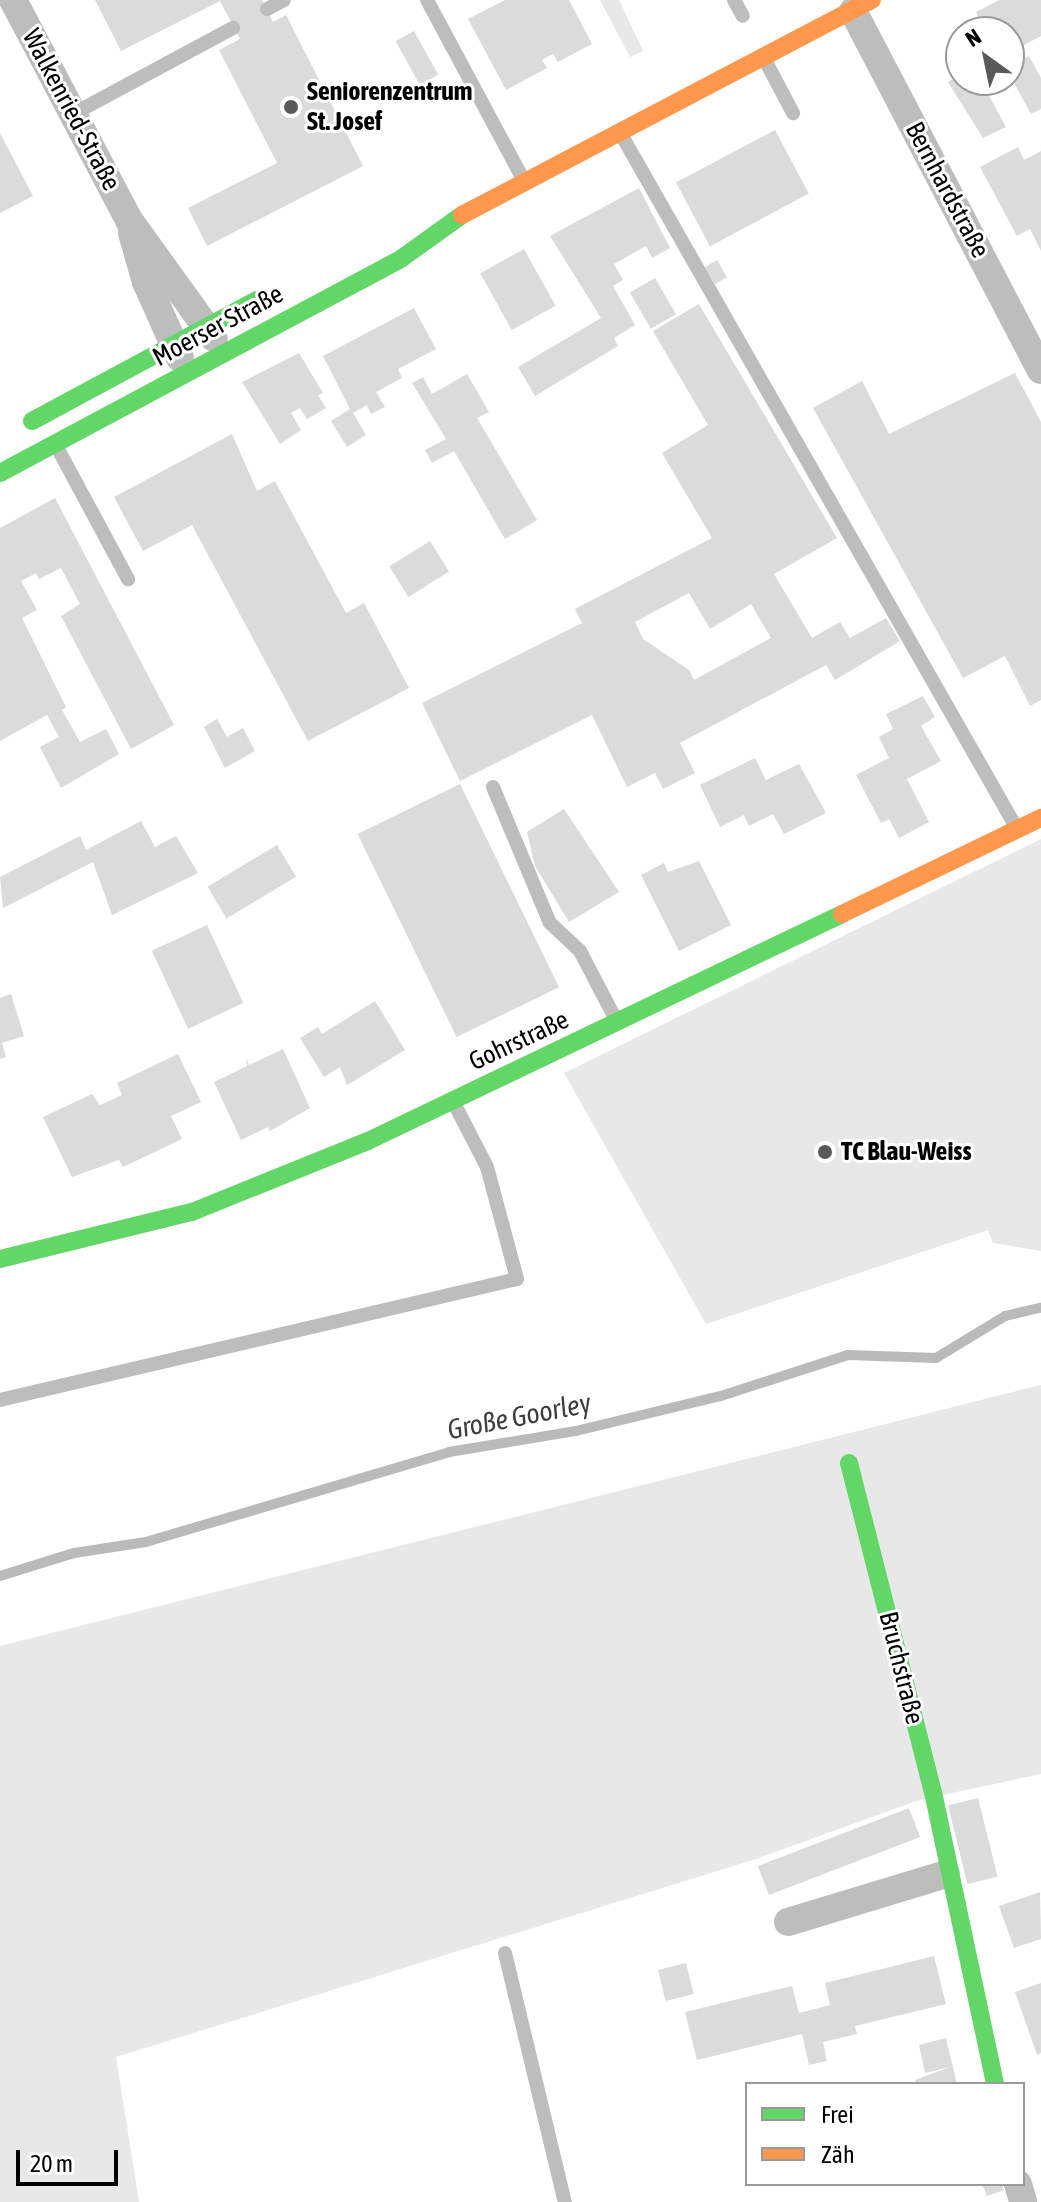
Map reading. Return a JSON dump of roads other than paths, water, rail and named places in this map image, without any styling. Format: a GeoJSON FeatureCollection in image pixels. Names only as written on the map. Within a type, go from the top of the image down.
{"type":"FeatureCollection","features":[{"type":"Feature","properties":{"kind":"street","name":"Walkenried-Straße"},"geometry":{"type":"LineString","coordinates":[[13,0],[129,220],[208,325],[222,353]]}},
{"type":"Feature","properties":{"kind":"street","name":"Moerser Straße"},"geometry":{"type":"LineString","coordinates":[[0,473],[402,258],[455,219],[524,181],[862,6]]}},
{"type":"Feature","properties":{"kind":"street","name":"Bernhardstraße"},"geometry":{"type":"LineString","coordinates":[[862,6],[1041,370]]}},
{"type":"Feature","properties":{"kind":"street","name":"Moerser Straße"},"geometry":{"type":"LineString","coordinates":[[381,247],[455,219]]}},
{"type":"Feature","properties":{"kind":"street","name":"Walkenried-Straße"},"geometry":{"type":"LineString","coordinates":[[129,220],[146,282],[187,372]]}},
{"type":"Feature","properties":{"kind":"street","name":"Moerser Straße"},"geometry":{"type":"LineString","coordinates":[[12,432],[273,292]]}},
{"type":"Feature","properties":{"kind":"street","name":"Gohrstraße"},"geometry":{"type":"LineString","coordinates":[[0,1259],[192,1212],[453,1101],[1041,818]]}},
{"type":"Feature","properties":{"kind":"street","name":"Bruchstraße"},"geometry":{"type":"LineString","coordinates":[[849,1463],[933,1792],[946,1874],[995,2082]]}},
{"type":"Feature","properties":{"kind":"street"},"geometry":{"type":"LineString","coordinates":[[788,1922],[946,1874]]}},
{"type":"Feature","properties":{"kind":"lane"},"geometry":{"type":"LineString","coordinates":[[267,9],[284,0]]}},
{"type":"Feature","properties":{"kind":"lane"},"geometry":{"type":"LineString","coordinates":[[427,0],[524,181]]}},
{"type":"Feature","properties":{"kind":"lane"},"geometry":{"type":"LineString","coordinates":[[734,0],[743,16]]}},
{"type":"Feature","properties":{"kind":"lane"},"geometry":{"type":"LineString","coordinates":[[73,114],[233,28]]}},
{"type":"Feature","properties":{"kind":"lane"},"geometry":{"type":"LineString","coordinates":[[764,58],[793,113]]}},
{"type":"Feature","properties":{"kind":"lane"},"geometry":{"type":"LineString","coordinates":[[620,132],[1017,829]]}},
{"type":"Feature","properties":{"kind":"lane"},"geometry":{"type":"LineString","coordinates":[[55,443],[128,579]]}},
{"type":"Feature","properties":{"kind":"lane"},"geometry":{"type":"LineString","coordinates":[[493,787],[550,923],[580,951],[618,1023]]}},
{"type":"Feature","properties":{"kind":"lane"},"geometry":{"type":"LineString","coordinates":[[0,1400],[517,1279],[487,1167],[453,1101]]}},
{"type":"Feature","properties":{"kind":"lane"},"geometry":{"type":"LineString","coordinates":[[505,1953],[565,2202]]}},
{"type":"Feature","properties":{"kind":"waterway","name":"Große Goorley"},"geometry":{"type":"LineString","coordinates":[[0,1576],[74,1553],[146,1542],[449,1452],[576,1431],[721,1396],[848,1355],[936,1358],[1005,1316],[1041,1308]]}},
{"type":"Feature","properties":{"kind":"place","name":"Seniorenzentrum St. Josef"},"geometry":{"type":"Point","coordinates":[291,107]}},
{"type":"Feature","properties":{"kind":"place","name":"TC Blau-Weiss"},"geometry":{"type":"Point","coordinates":[825,1152]}}]}
